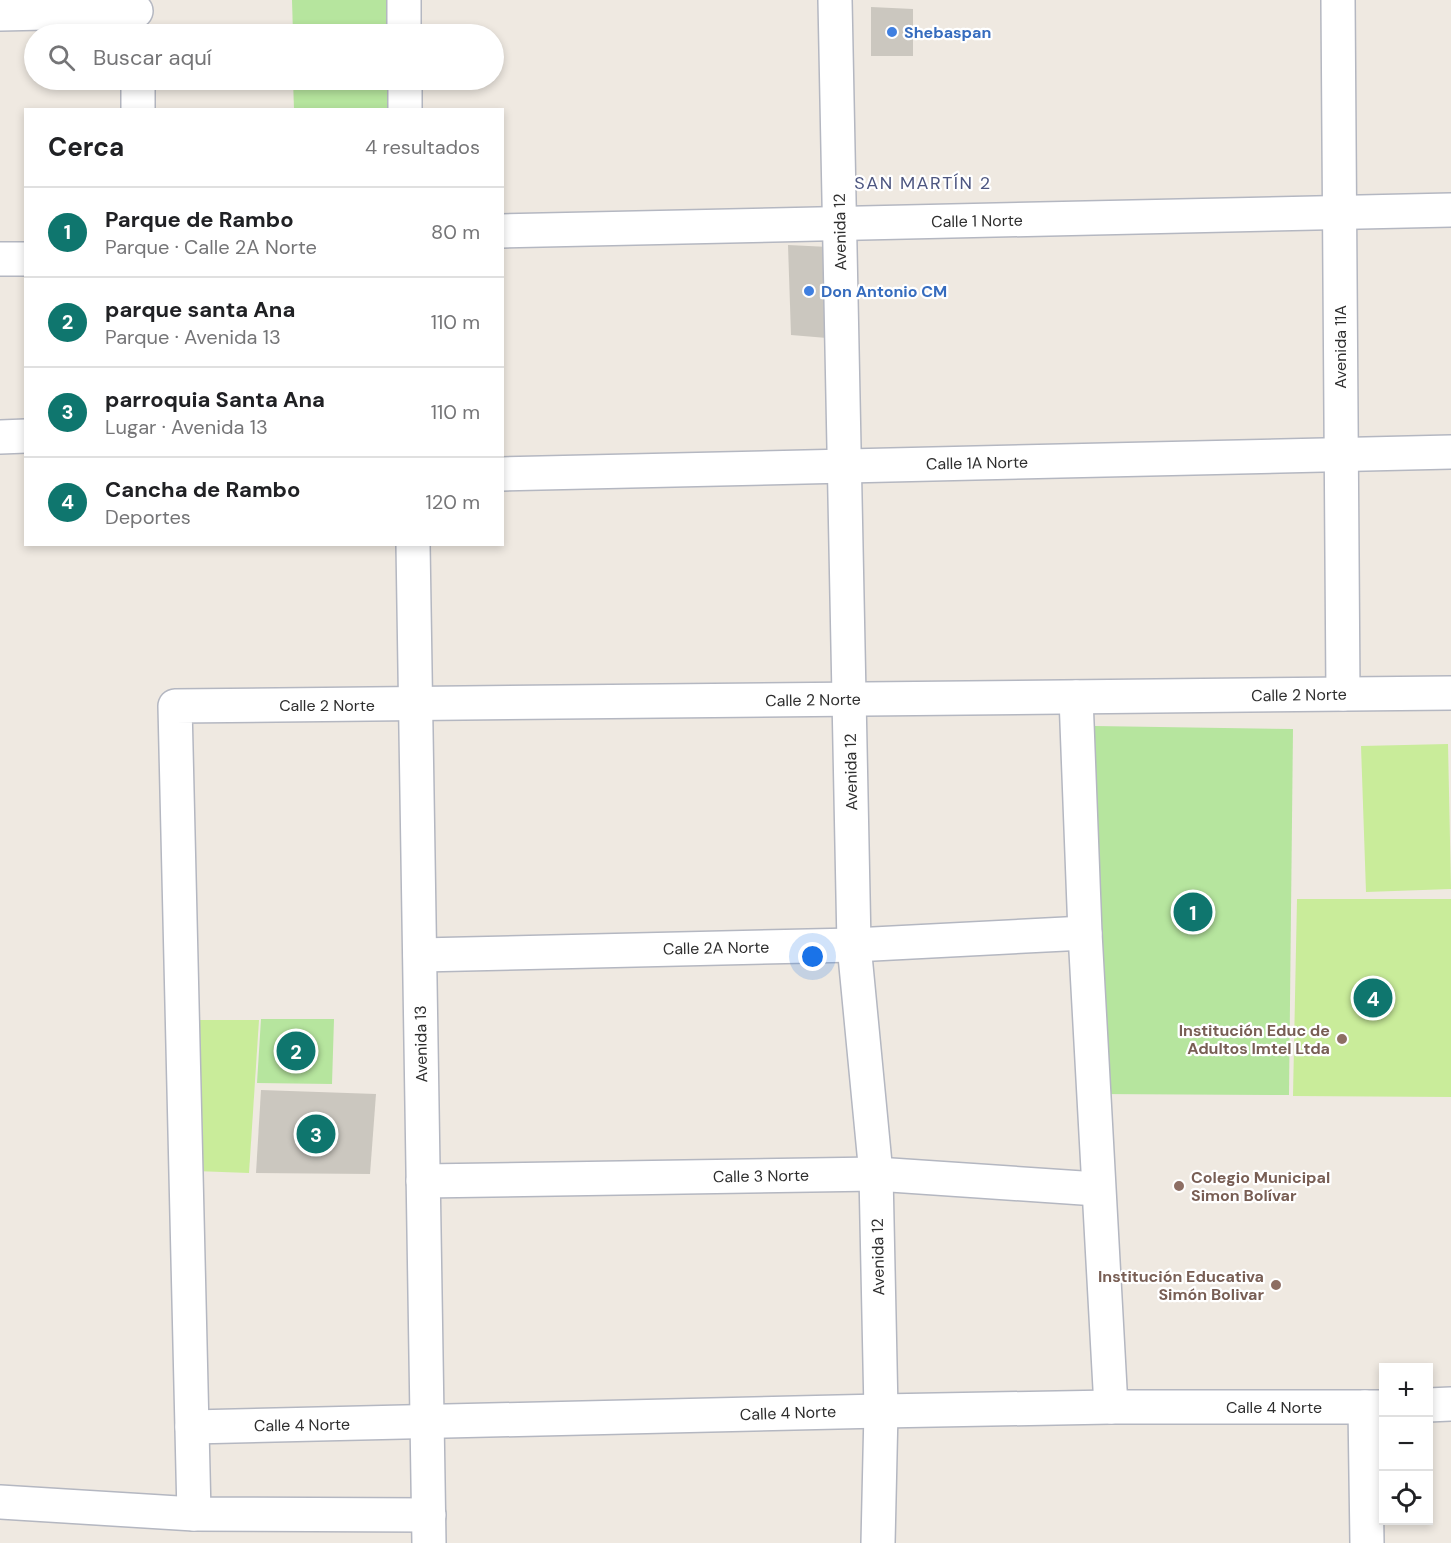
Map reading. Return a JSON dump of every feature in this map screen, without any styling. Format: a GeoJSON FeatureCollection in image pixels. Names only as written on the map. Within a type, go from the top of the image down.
{"type":"FeatureCollection","features":[{"type":"Feature","properties":{"kind":"street"},"geometry":{"type":"LineString","coordinates":[[404,0],[404,24]]}},
{"type":"Feature","properties":{"kind":"street","name":"Avenida 12"},"geometry":{"type":"LineString","coordinates":[[836,0],[854,945],[876,1174],[881,1411],[878,1543]]}},
{"type":"Feature","properties":{"kind":"street","name":"Avenida 11A"},"geometry":{"type":"LineString","coordinates":[[1338,0],[1343,694]]}},
{"type":"Feature","properties":{"kind":"street"},"geometry":{"type":"LineString","coordinates":[[0,14],[136,15]]}},
{"type":"Feature","properties":{"kind":"street"},"geometry":{"type":"LineString","coordinates":[[138,90],[138,108]]}},
{"type":"Feature","properties":{"kind":"street"},"geometry":{"type":"LineString","coordinates":[[405,90],[405,108]]}},
{"type":"Feature","properties":{"kind":"street","name":"Calle 1 Norte"},"geometry":{"type":"LineString","coordinates":[[504,231],[1451,210]]}},
{"type":"Feature","properties":{"kind":"street"},"geometry":{"type":"LineString","coordinates":[[0,259],[24,259]]}},
{"type":"Feature","properties":{"kind":"street"},"geometry":{"type":"LineString","coordinates":[[0,437],[24,436]]}},
{"type":"Feature","properties":{"kind":"street","name":"Calle 1A Norte"},"geometry":{"type":"LineString","coordinates":[[504,474],[1451,452]]}},
{"type":"Feature","properties":{"kind":"street","name":"Avenida 13"},"geometry":{"type":"LineString","coordinates":[[413,546],[429,1529]]}},
{"type":"Feature","properties":{"kind":"street","name":"Calle 2 Norte"},"geometry":{"type":"LineString","coordinates":[[192,1427],[175,706],[1451,693]]}},
{"type":"Feature","properties":{"kind":"street"},"geometry":{"type":"LineString","coordinates":[[1076,697],[1097,1189],[1111,1407]]}},
{"type":"Feature","properties":{"kind":"street","name":"Calle 2A Norte"},"geometry":{"type":"LineString","coordinates":[[420,955],[854,945],[1085,933]]}},
{"type":"Feature","properties":{"kind":"street","name":"Calle 3 Norte"},"geometry":{"type":"LineString","coordinates":[[423,1181],[876,1174],[1097,1189]]}},
{"type":"Feature","properties":{"kind":"street"},"geometry":{"type":"LineString","coordinates":[[1433,1405],[1451,1404]]}},
{"type":"Feature","properties":{"kind":"street","name":"Calle 4 Norte"},"geometry":{"type":"LineString","coordinates":[[192,1427],[1111,1407],[1374,1407]]}},
{"type":"Feature","properties":{"kind":"street"},"geometry":{"type":"LineString","coordinates":[[1367,1543],[1374,1407]]}},
{"type":"Feature","properties":{"kind":"street"},"geometry":{"type":"LineString","coordinates":[[192,1427],[195,1514]]}},
{"type":"Feature","properties":{"kind":"street"},"geometry":{"type":"LineString","coordinates":[[0,1502],[429,1529]]}},
{"type":"Feature","properties":{"kind":"green space"},"geometry":{"type":"Polygon","coordinates":[[[292,0],[386,0],[387,24],[293,24],[292,0]]]}},
{"type":"Feature","properties":{"kind":"green space"},"geometry":{"type":"Polygon","coordinates":[[[293,90],[388,90],[388,108],[294,108],[293,90]]]}},
{"type":"Feature","properties":{"kind":"green space"},"geometry":{"type":"Polygon","coordinates":[[[1095,726],[1293,729],[1289,1095],[1096,1094],[1095,726]]]}},
{"type":"Feature","properties":{"kind":"green space"},"geometry":{"type":"Polygon","coordinates":[[[1448,744],[1451,889],[1366,892],[1361,746],[1448,744]]]}},
{"type":"Feature","properties":{"kind":"green space"},"geometry":{"type":"Polygon","coordinates":[[[1297,899],[1451,899],[1451,1097],[1293,1096],[1297,899]]]}},
{"type":"Feature","properties":{"kind":"green space"},"geometry":{"type":"Polygon","coordinates":[[[261,1019],[334,1019],[332,1084],[257,1083],[261,1019]]]}},
{"type":"Feature","properties":{"kind":"green space"},"geometry":{"type":"Polygon","coordinates":[[[189,1020],[259,1020],[249,1173],[195,1171],[189,1020]]]}},
{"type":"Feature","properties":{"kind":"building","name":"Shebaspan"},"geometry":{"type":"Polygon","coordinates":[[[871,7],[913,9],[913,56],[871,56],[871,7]]]}},
{"type":"Feature","properties":{"kind":"building","name":"Don Antonio CM"},"geometry":{"type":"Polygon","coordinates":[[[788,245],[829,247],[827,338],[791,335],[788,245]]]}},
{"type":"Feature","properties":{"kind":"building"},"geometry":{"type":"Polygon","coordinates":[[[261,1090],[376,1094],[370,1174],[256,1173],[261,1090]]]}},
{"type":"Feature","properties":{"kind":"place","name":"Shebaspan"},"geometry":{"type":"Point","coordinates":[892,32]}},
{"type":"Feature","properties":{"kind":"place","name":"Don Antonio CM"},"geometry":{"type":"Point","coordinates":[809,291]}},
{"type":"Feature","properties":{"kind":"place","name":"Parque de Rambo"},"geometry":{"type":"Point","coordinates":[1193,912]}},
{"type":"Feature","properties":{"kind":"place","name":"Cancha de Rambo"},"geometry":{"type":"Point","coordinates":[1373,998]}},
{"type":"Feature","properties":{"kind":"place","name":"Institución Educ de Adultos Imtel Ltda"},"geometry":{"type":"Point","coordinates":[1342,1039]}},
{"type":"Feature","properties":{"kind":"place","name":"parque santa Ana"},"geometry":{"type":"Point","coordinates":[296,1051]}},
{"type":"Feature","properties":{"kind":"place","name":"parroquia Santa Ana"},"geometry":{"type":"Point","coordinates":[316,1134]}},
{"type":"Feature","properties":{"kind":"place","name":"Colegio Municipal Simon Bolívar"},"geometry":{"type":"Point","coordinates":[1179,1186]}},
{"type":"Feature","properties":{"kind":"place","name":"Institución Educativa Simón Bolivar"},"geometry":{"type":"Point","coordinates":[1276,1285]}},
{"type":"Feature","properties":{"kind":"district","name":"SAN MARTÍN 2"},"geometry":{"type":"Point","coordinates":[923,183]}}]}
